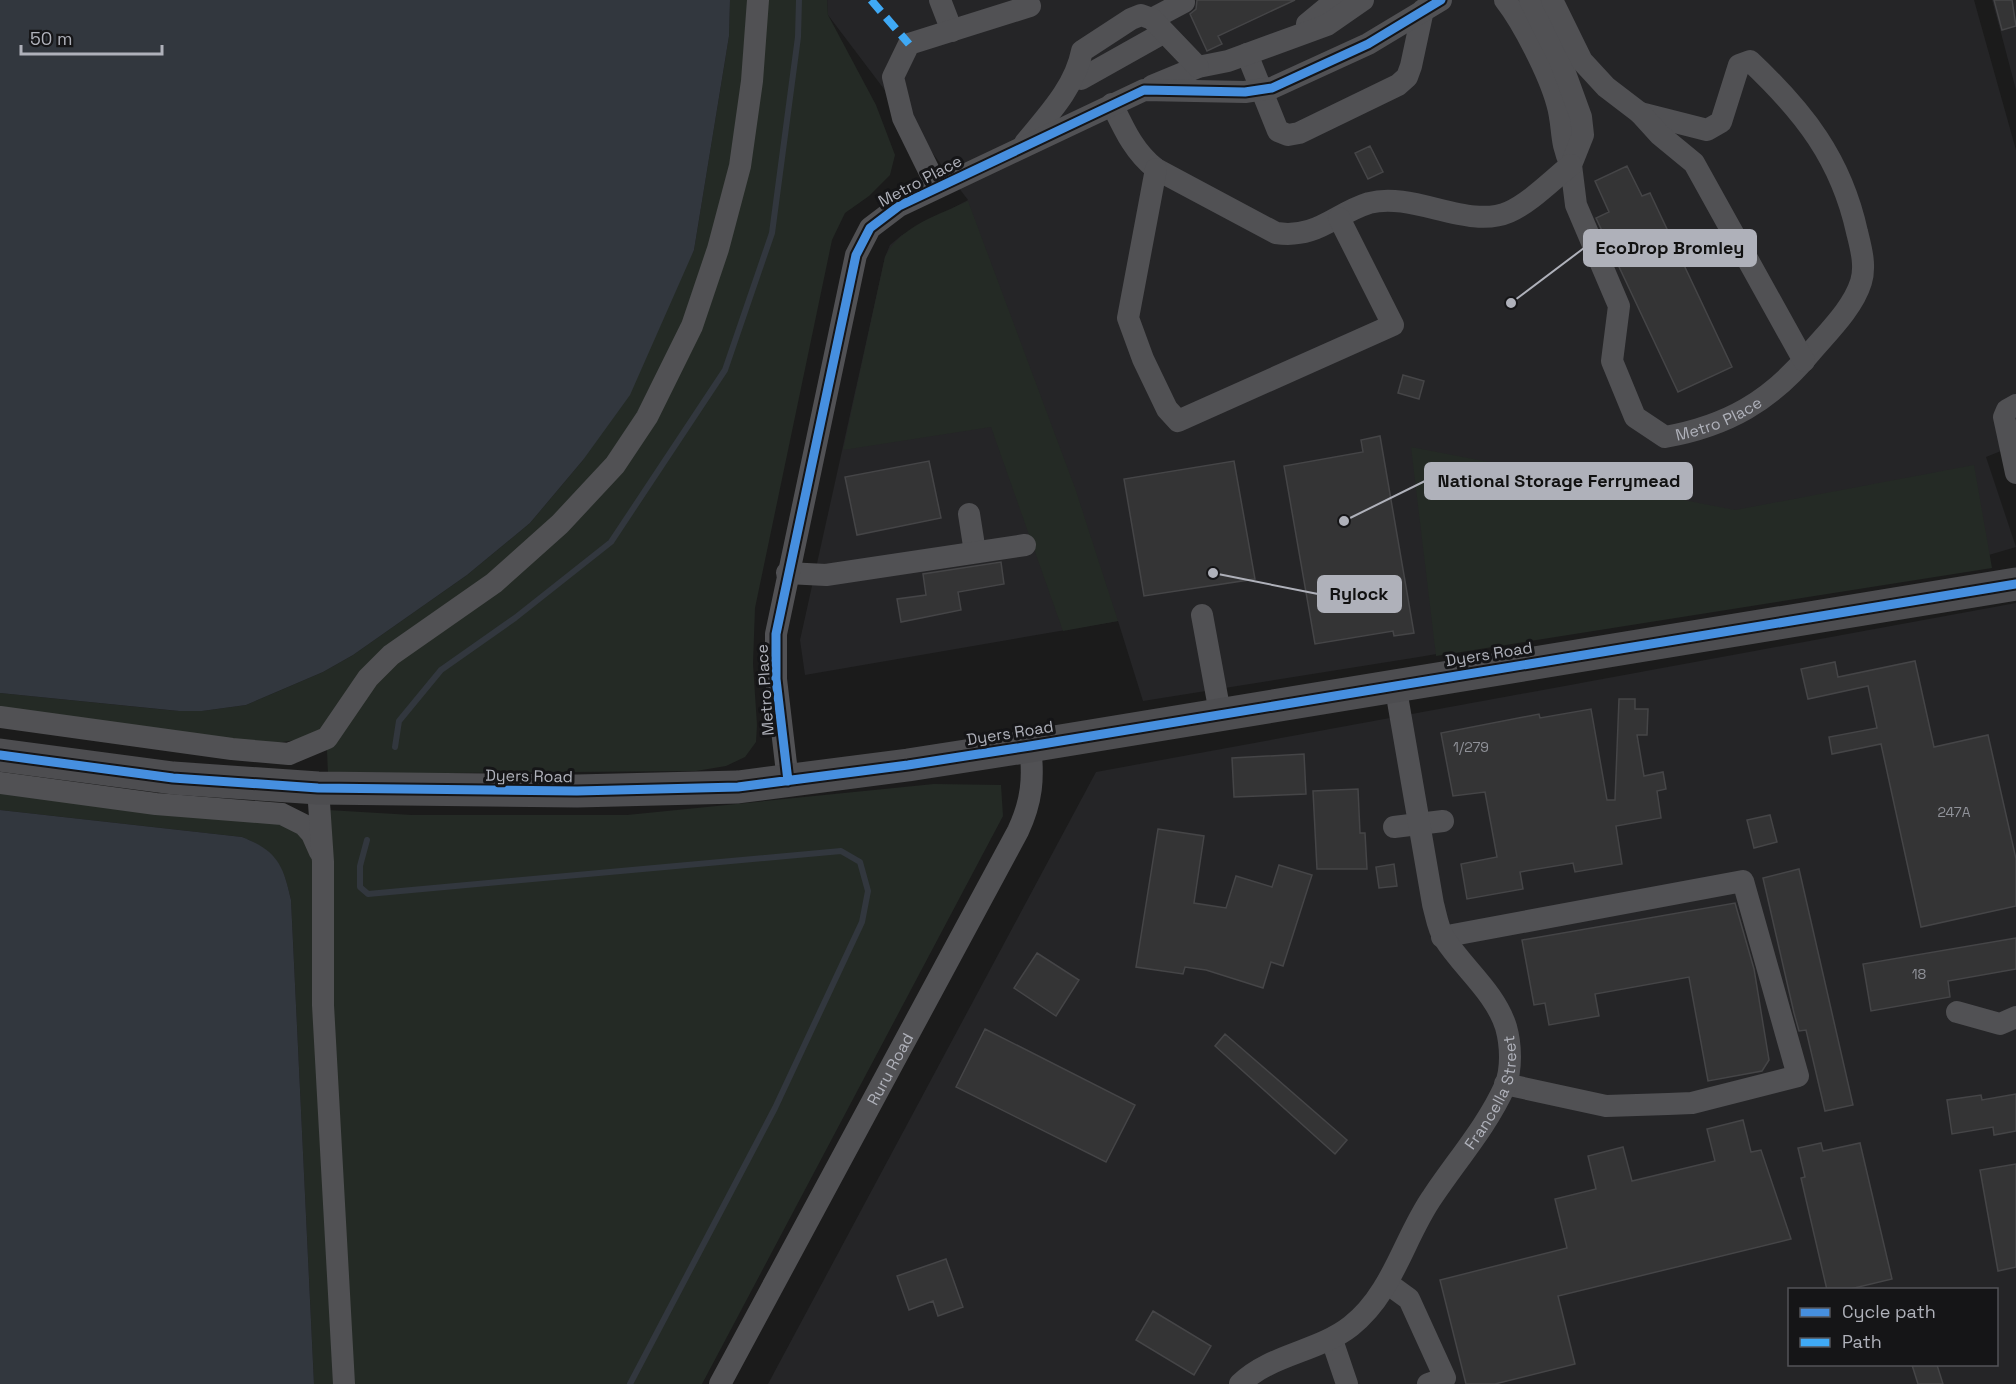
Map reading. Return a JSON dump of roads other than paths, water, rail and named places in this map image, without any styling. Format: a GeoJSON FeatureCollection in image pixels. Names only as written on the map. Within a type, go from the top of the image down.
{"type":"FeatureCollection","features":[{"type":"Feature","properties":{"kind":"highway","name":"Dyers Road"},"geometry":{"type":"LineString","coordinates":[[0,755],[173,778],[318,788],[577,791],[738,787],[1030,746],[1395,684],[2016,584]]}},
{"type":"Feature","properties":{"kind":"street"},"geometry":{"type":"LineString","coordinates":[[0,717],[232,749],[289,754],[327,738],[368,678],[391,655],[494,583],[560,524],[615,465],[647,417],[692,326],[718,249],[740,166],[752,81],[758,0]]}},
{"type":"Feature","properties":{"kind":"street"},"geometry":{"type":"LineString","coordinates":[[940,0],[952,31]]}},
{"type":"Feature","properties":{"kind":"street"},"geometry":{"type":"LineString","coordinates":[[1288,38],[1336,0]]}},
{"type":"Feature","properties":{"kind":"street"},"geometry":{"type":"LineString","coordinates":[[1144,90],[1198,67],[1247,54],[1328,25],[1363,0]]}},
{"type":"Feature","properties":{"kind":"street"},"geometry":{"type":"LineString","coordinates":[[1198,67],[1158,26],[1141,15],[1082,51],[1080,74],[1090,99],[1106,107],[1143,159],[1155,169],[1276,233],[1293,236],[1316,230],[1370,203],[1394,201],[1486,217],[1509,212],[1571,165],[1563,148],[1558,104],[1517,16],[1505,0]]}},
{"type":"Feature","properties":{"kind":"street","name":"Metro Place"},"geometry":{"type":"LineString","coordinates":[[1530,0],[1561,62],[1581,117],[1583,135],[1571,165],[1576,205],[1619,306],[1612,361],[1635,417],[1665,437],[1697,431],[1758,404],[1804,361],[1853,298],[1863,270],[1853,214],[1841,181],[1819,136],[1750,61],[1739,65],[1720,122],[1707,130],[1640,113]]}},
{"type":"Feature","properties":{"kind":"street"},"geometry":{"type":"LineString","coordinates":[[1552,0],[1582,61],[1606,87],[1640,113],[1660,135],[1694,163],[1804,361]]}},
{"type":"Feature","properties":{"kind":"street"},"geometry":{"type":"LineString","coordinates":[[1158,26],[1184,2]]}},
{"type":"Feature","properties":{"kind":"street"},"geometry":{"type":"LineString","coordinates":[[1247,54],[1278,131],[1288,135],[1299,133],[1398,85],[1407,77],[1432,5]]}},
{"type":"Feature","properties":{"kind":"street","name":"Metro Place"},"geometry":{"type":"LineString","coordinates":[[788,781],[776,661],[776,634],[787,573],[856,255],[863,238],[882,218],[937,187],[1144,90],[1261,91],[1290,82],[1368,44],[1432,5]]}},
{"type":"Feature","properties":{"kind":"street"},"geometry":{"type":"LineString","coordinates":[[937,187],[903,118],[893,77],[909,44],[1030,6]]}},
{"type":"Feature","properties":{"kind":"street"},"geometry":{"type":"LineString","coordinates":[[1020,148],[1080,74]]}},
{"type":"Feature","properties":{"kind":"street"},"geometry":{"type":"LineString","coordinates":[[1155,169],[1128,318],[1143,360],[1167,409],[1178,421],[1393,325],[1339,218]]}},
{"type":"Feature","properties":{"kind":"street"},"geometry":{"type":"LineString","coordinates":[[2016,405],[2007,410],[2004,417],[2016,473]]}},
{"type":"Feature","properties":{"kind":"street"},"geometry":{"type":"LineString","coordinates":[[969,514],[975,552]]}},
{"type":"Feature","properties":{"kind":"street"},"geometry":{"type":"LineString","coordinates":[[787,573],[826,575],[1025,545]]}},
{"type":"Feature","properties":{"kind":"street"},"geometry":{"type":"LineString","coordinates":[[1202,615],[1220,713]]}},
{"type":"Feature","properties":{"kind":"street","name":"Francella Street"},"geometry":{"type":"LineString","coordinates":[[1243,1382],[1275,1360],[1332,1340],[1353,1324],[1387,1283],[1432,1197],[1482,1126],[1506,1084],[1510,1055],[1506,1027],[1493,1001],[1442,937],[1433,904],[1395,684]]}},
{"type":"Feature","properties":{"kind":"street","name":"Ruru Road"},"geometry":{"type":"LineString","coordinates":[[720,1384],[1018,831],[1030,800],[1033,783],[1030,746]]}},
{"type":"Feature","properties":{"kind":"street"},"geometry":{"type":"LineString","coordinates":[[0,783],[156,804],[282,814],[294,818],[312,834],[322,862]]}},
{"type":"Feature","properties":{"kind":"street"},"geometry":{"type":"LineString","coordinates":[[318,788],[322,862],[323,1005],[344,1384]]}},
{"type":"Feature","properties":{"kind":"street"},"geometry":{"type":"LineString","coordinates":[[1394,827],[1443,821]]}},
{"type":"Feature","properties":{"kind":"street"},"geometry":{"type":"LineString","coordinates":[[1442,937],[1743,881],[1798,1076],[1692,1103],[1606,1106],[1506,1084]]}},
{"type":"Feature","properties":{"kind":"street"},"geometry":{"type":"LineString","coordinates":[[1957,1012],[2000,1024],[2016,1017]]}},
{"type":"Feature","properties":{"kind":"street"},"geometry":{"type":"LineString","coordinates":[[1387,1283],[1409,1299],[1445,1378],[1428,1384]]}},
{"type":"Feature","properties":{"kind":"street"},"geometry":{"type":"LineString","coordinates":[[1332,1340],[1347,1384]]}},
{"type":"Feature","properties":{"kind":"waterway"},"geometry":{"type":"LineString","coordinates":[[395,747],[399,721],[441,670],[515,618],[611,542],[725,370],[772,233],[798,37],[799,0]]}},
{"type":"Feature","properties":{"kind":"waterway"},"geometry":{"type":"LineString","coordinates":[[367,840],[360,866],[360,887],[368,894],[841,851],[860,862],[868,891],[862,922],[775,1108],[630,1384]]}},
{"type":"Feature","properties":{"kind":"place","name":"EcoDrop Bromley"},"geometry":{"type":"Point","coordinates":[1511,303]}},
{"type":"Feature","properties":{"kind":"place","name":"National Storage Ferrymead"},"geometry":{"type":"Point","coordinates":[1344,521]}},
{"type":"Feature","properties":{"kind":"place","name":"Rylock"},"geometry":{"type":"Point","coordinates":[1213,573]}}]}
